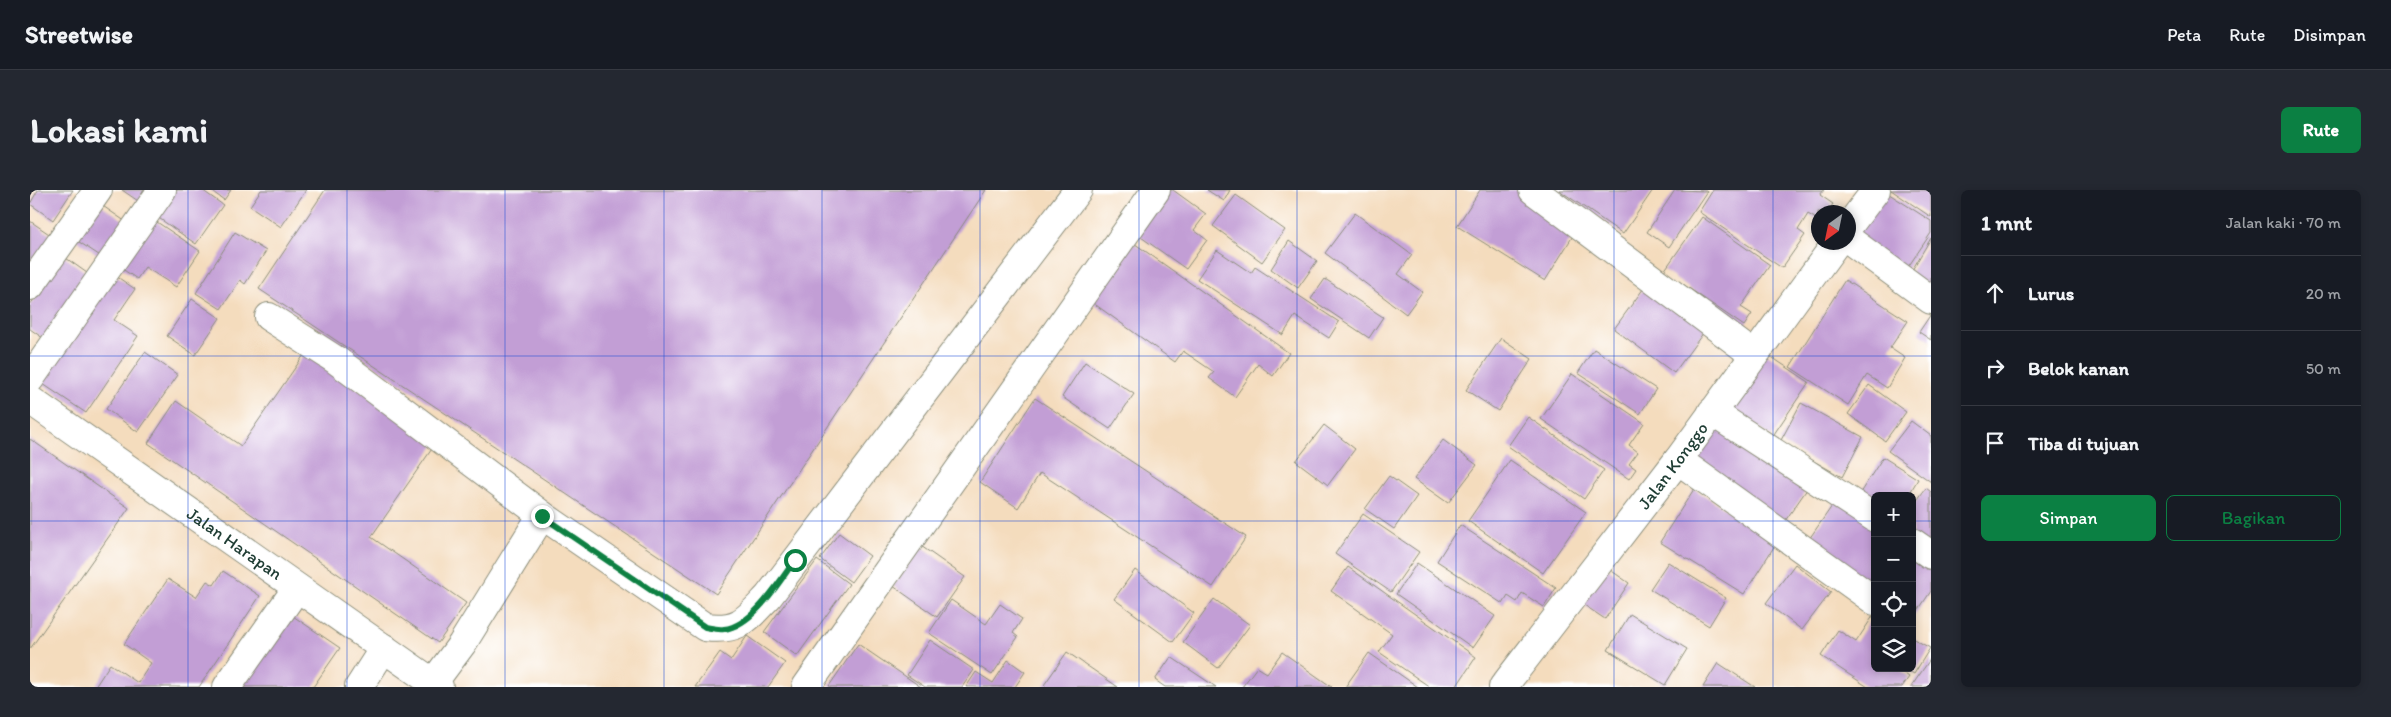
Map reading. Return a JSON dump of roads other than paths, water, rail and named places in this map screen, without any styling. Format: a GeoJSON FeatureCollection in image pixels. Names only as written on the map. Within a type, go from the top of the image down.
{"type":"FeatureCollection","features":[{"type":"Feature","properties":{"kind":"street"},"geometry":{"type":"LineString","coordinates":[[30,286],[98,190]]}},
{"type":"Feature","properties":{"kind":"street"},"geometry":{"type":"LineString","coordinates":[[30,379],[162,190]]}},
{"type":"Feature","properties":{"kind":"street"},"geometry":{"type":"LineString","coordinates":[[270,317],[336,360],[542,516],[705,627],[724,629],[742,624],[768,598],[1078,190]]}},
{"type":"Feature","properties":{"kind":"street"},"geometry":{"type":"LineString","coordinates":[[806,687],[1156,190]]}},
{"type":"Feature","properties":{"kind":"street"},"geometry":{"type":"LineString","coordinates":[[1534,190],[1754,355]]}},
{"type":"Feature","properties":{"kind":"street"},"geometry":{"type":"LineString","coordinates":[[1856,217],[1876,190]]}},
{"type":"Feature","properties":{"kind":"street"},"geometry":{"type":"LineString","coordinates":[[1856,245],[1931,300]]}},
{"type":"Feature","properties":{"kind":"street","name":"Jalan Konggo"},"geometry":{"type":"LineString","coordinates":[[1503,687],[1678,460],[1831,250]]}},
{"type":"Feature","properties":{"kind":"street","name":"Jalan Harapan"},"geometry":{"type":"LineString","coordinates":[[30,400],[436,685]]}},
{"type":"Feature","properties":{"kind":"street"},"geometry":{"type":"LineString","coordinates":[[1712,412],[1871,515]]}},
{"type":"Feature","properties":{"kind":"street"},"geometry":{"type":"LineString","coordinates":[[1678,460],[1871,598]]}},
{"type":"Feature","properties":{"kind":"street"},"geometry":{"type":"LineString","coordinates":[[436,685],[542,516]]}},
{"type":"Feature","properties":{"kind":"street"},"geometry":{"type":"LineString","coordinates":[[1916,545],[1931,554]]}},
{"type":"Feature","properties":{"kind":"street"},"geometry":{"type":"LineString","coordinates":[[227,687],[297,588]]}},
{"type":"Feature","properties":{"kind":"street"},"geometry":{"type":"LineString","coordinates":[[359,687],[384,648]]}}]}
